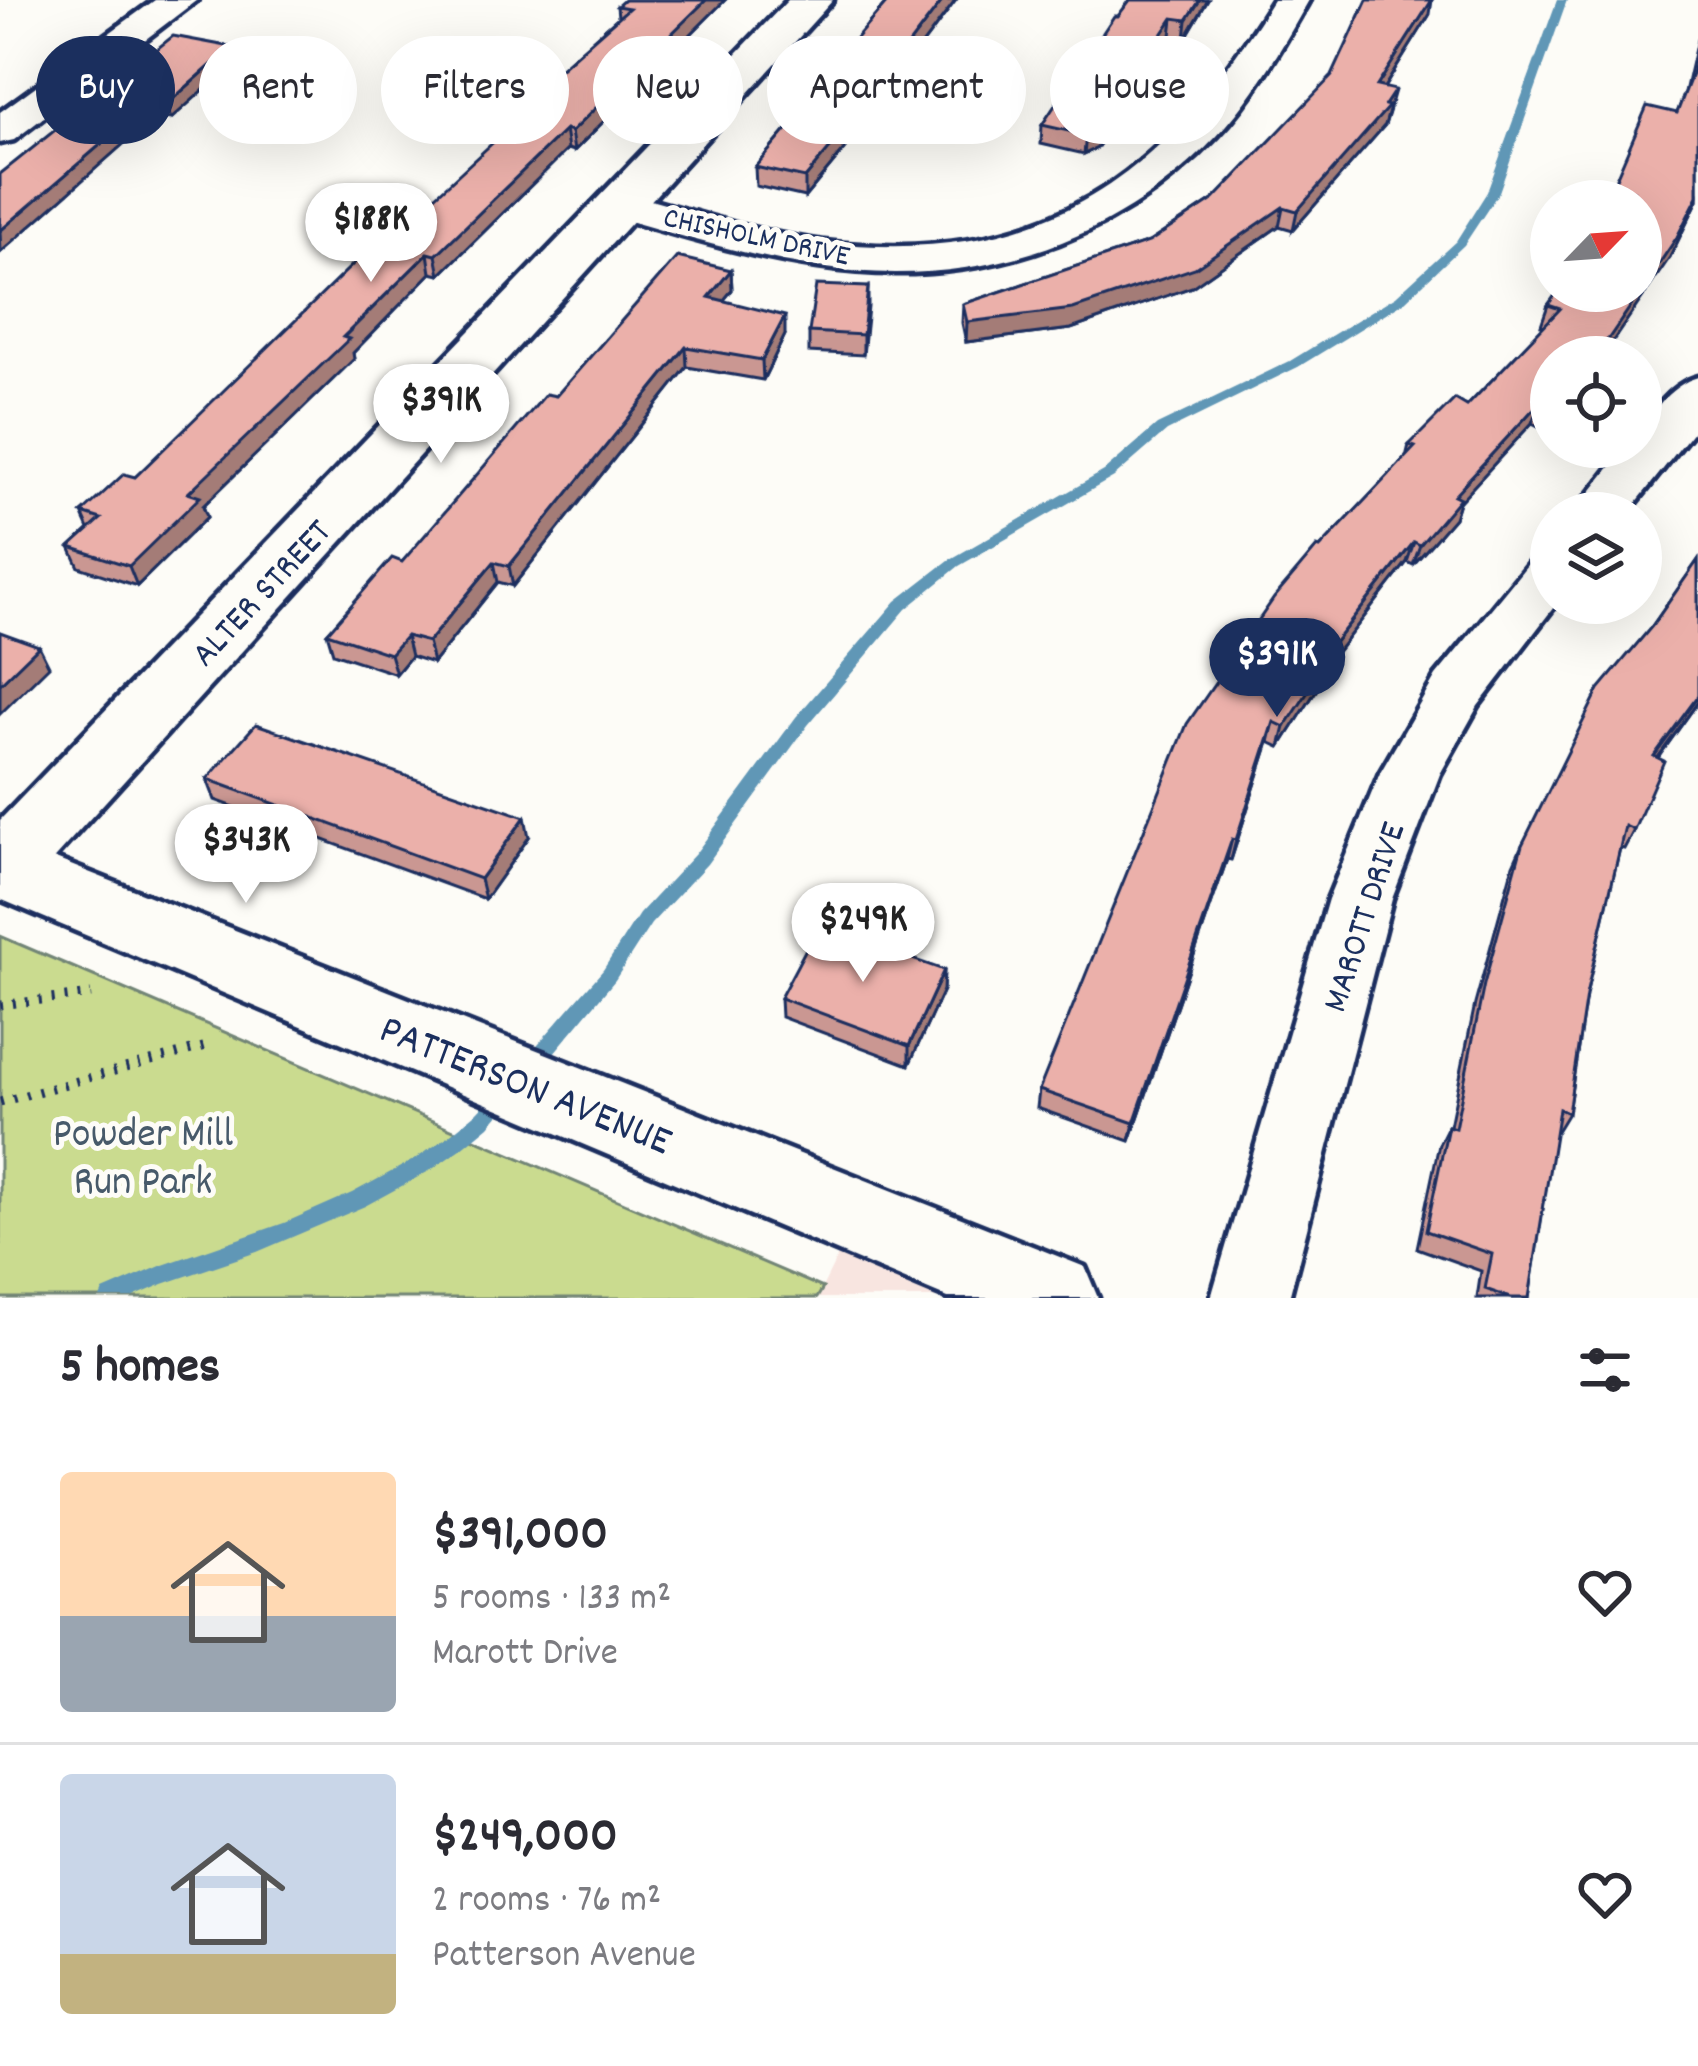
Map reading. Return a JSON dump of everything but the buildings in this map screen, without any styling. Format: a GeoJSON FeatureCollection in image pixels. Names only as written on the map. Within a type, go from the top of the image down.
{"type":"FeatureCollection","features":[{"type":"Feature","properties":{"kind":"street"},"geometry":{"type":"LineString","coordinates":[[0,131],[179,0]]}},
{"type":"Feature","properties":{"kind":"street","name":"ALTER STREET"},"geometry":{"type":"LineString","coordinates":[[0,867],[812,0]]}},
{"type":"Feature","properties":{"kind":"street","name":"CHISHOLM DRIVE"},"geometry":{"type":"LineString","coordinates":[[620,205],[826,255],[950,259],[1019,244],[1084,222],[1136,189],[1187,144],[1231,100],[1291,0]]}},
{"type":"Feature","properties":{"kind":"street"},"geometry":{"type":"LineString","coordinates":[[1617,492],[1698,392]]}},
{"type":"Feature","properties":{"kind":"street","name":"MAROTT DRIVE"},"geometry":{"type":"LineString","coordinates":[[1250,1298],[1360,899],[1410,773],[1457,691],[1530,599]]}},
{"type":"Feature","properties":{"kind":"street","name":"PATTERSON AVENUE"},"geometry":{"type":"LineString","coordinates":[[0,867],[1053,1298]]}},
{"type":"Feature","properties":{"kind":"path"},"geometry":{"type":"LineString","coordinates":[[0,1005],[91,994]]}},
{"type":"Feature","properties":{"kind":"path"},"geometry":{"type":"LineString","coordinates":[[0,1102],[210,1045]]}},
{"type":"Feature","properties":{"kind":"shaded area"},"geometry":{"type":"Polygon","coordinates":[[[857,1217],[1064,1298],[817,1298],[857,1217]]]}},
{"type":"Feature","properties":{"kind":"green space","name":"Powder Mill Run Park"},"geometry":{"type":"Polygon","coordinates":[[[0,936],[823,1288],[817,1298],[0,1298],[0,936]]]}},
{"type":"Feature","properties":{"kind":"waterway"},"geometry":{"type":"LineString","coordinates":[[531,1066],[609,975],[645,919],[701,859],[802,721],[901,605],[954,563],[1109,474],[1162,428],[1294,364],[1400,299],[1460,243],[1493,192],[1562,0]]}},
{"type":"Feature","properties":{"kind":"waterway"},"geometry":{"type":"LineString","coordinates":[[110,1298],[163,1274],[290,1230],[392,1183],[454,1143],[507,1094]]}}]}
